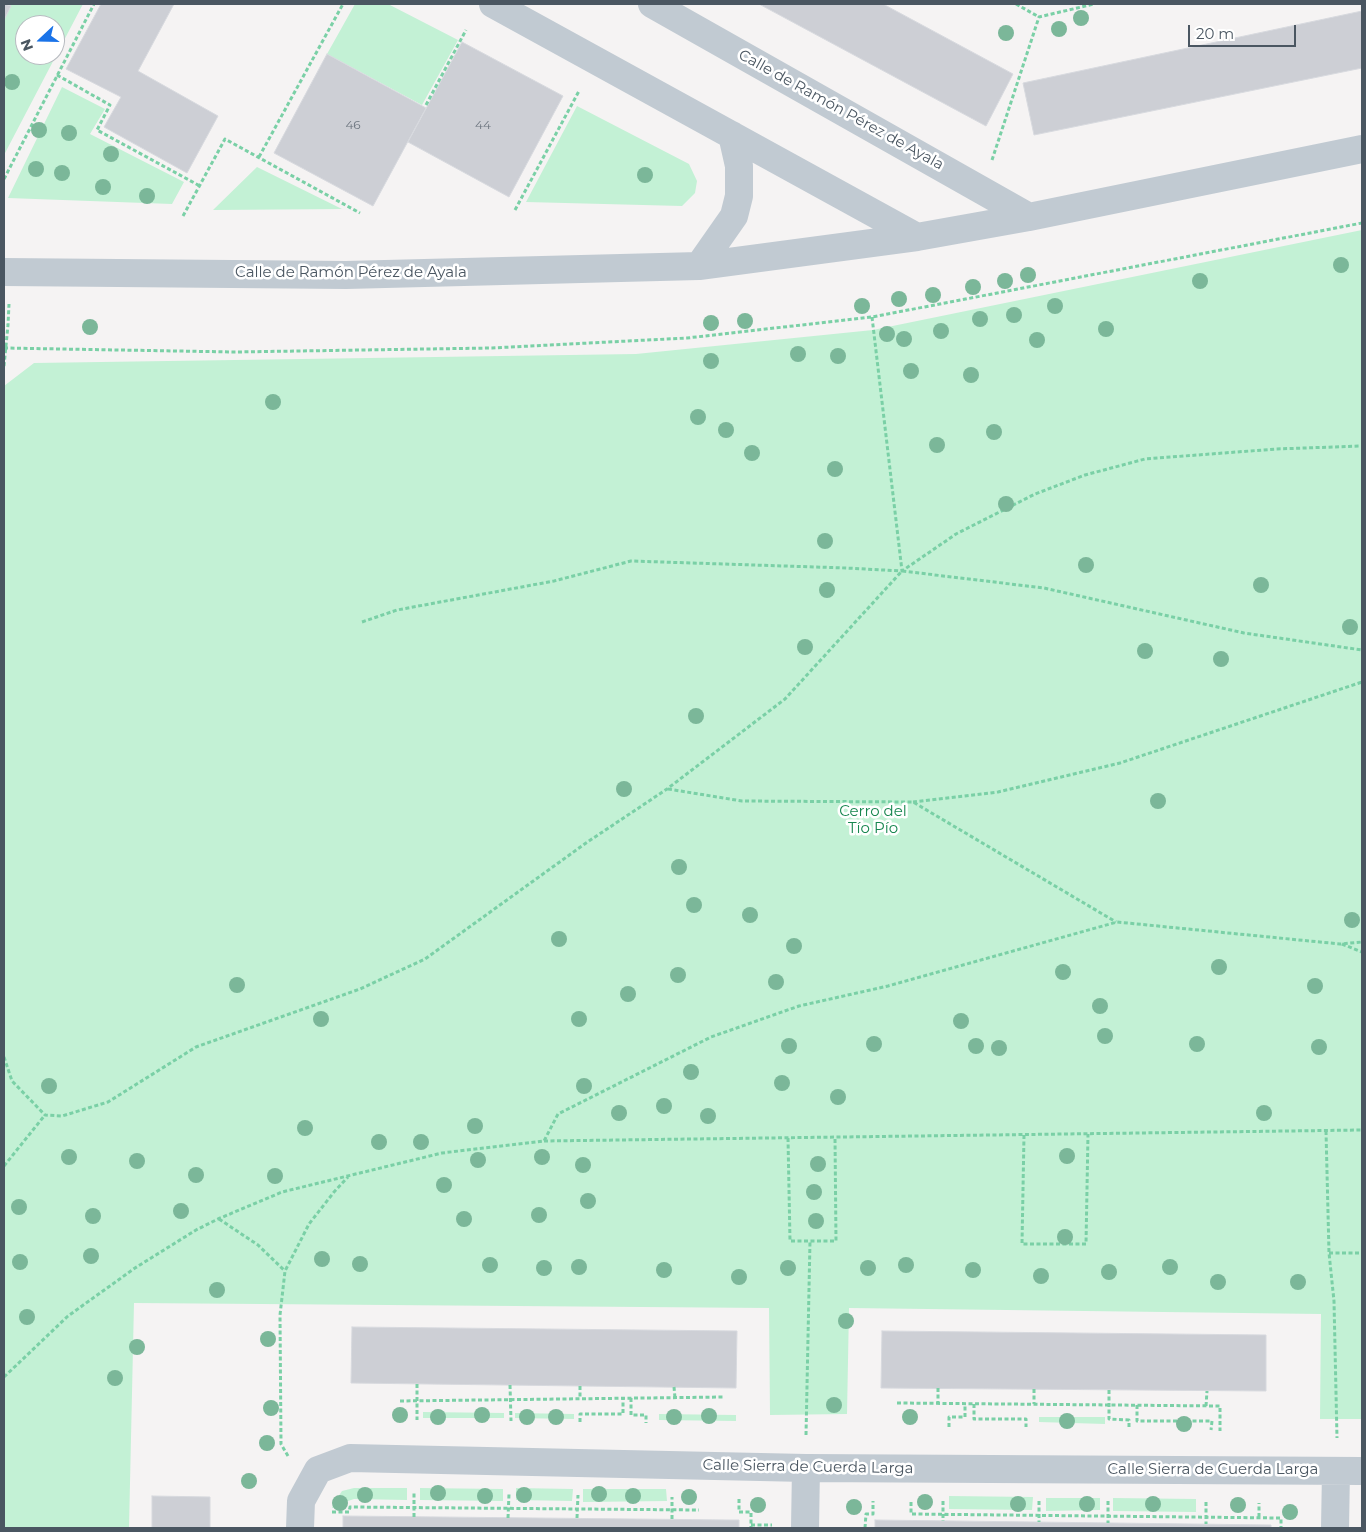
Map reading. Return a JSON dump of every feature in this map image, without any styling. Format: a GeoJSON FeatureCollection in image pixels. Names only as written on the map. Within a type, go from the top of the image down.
{"type":"FeatureCollection","features":[{"type":"Feature","properties":{"kind":"street"},"geometry":{"type":"LineString","coordinates":[[493,4],[917,237]]}},
{"type":"Feature","properties":{"kind":"street","name":"Calle de Ramón Pérez de Ayala"},"geometry":{"type":"LineString","coordinates":[[652,4],[1030,216]]}},
{"type":"Feature","properties":{"kind":"street"},"geometry":{"type":"LineString","coordinates":[[699,266],[734,216],[739,196],[739,166],[732,135]]}},
{"type":"Feature","properties":{"kind":"street","name":"Calle de Ramón Pérez de Ayala"},"geometry":{"type":"LineString","coordinates":[[4,272],[346,275],[699,266],[917,237],[1362,149]]}},
{"type":"Feature","properties":{"kind":"street","name":"Calle Sierra de Cuerda Larga"},"geometry":{"type":"LineString","coordinates":[[301,1520],[301,1501],[318,1470],[350,1458],[806,1468],[1362,1471]]}},
{"type":"Feature","properties":{"kind":"street"},"geometry":{"type":"LineString","coordinates":[[805,1528],[806,1468]]}},
{"type":"Feature","properties":{"kind":"street"},"geometry":{"type":"LineString","coordinates":[[1335,1528],[1336,1471]]}},
{"type":"Feature","properties":{"kind":"path"},"geometry":{"type":"LineString","coordinates":[[4,180],[94,4]]}},
{"type":"Feature","properties":{"kind":"path"},"geometry":{"type":"LineString","coordinates":[[259,158],[344,4]]}},
{"type":"Feature","properties":{"kind":"path"},"geometry":{"type":"LineString","coordinates":[[1016,4],[1040,17],[1094,4]]}},
{"type":"Feature","properties":{"kind":"path"},"geometry":{"type":"LineString","coordinates":[[982,190],[1040,17]]}},
{"type":"Feature","properties":{"kind":"path"},"geometry":{"type":"LineString","coordinates":[[426,105],[466,30]]}},
{"type":"Feature","properties":{"kind":"path"},"geometry":{"type":"LineString","coordinates":[[57,75],[110,105],[97,130],[200,186]]}},
{"type":"Feature","properties":{"kind":"path"},"geometry":{"type":"LineString","coordinates":[[515,210],[579,91]]}},
{"type":"Feature","properties":{"kind":"path"},"geometry":{"type":"LineString","coordinates":[[183,216],[225,139],[360,213]]}},
{"type":"Feature","properties":{"kind":"path"},"geometry":{"type":"LineString","coordinates":[[4,347],[234,352],[492,348],[687,338],[872,317],[1362,223]]}},
{"type":"Feature","properties":{"kind":"path"},"geometry":{"type":"LineString","coordinates":[[4,366],[4,347],[9,304]]}},
{"type":"Feature","properties":{"kind":"path"},"geometry":{"type":"LineString","coordinates":[[872,317],[902,571]]}},
{"type":"Feature","properties":{"kind":"path"},"geometry":{"type":"LineString","coordinates":[[4,1057],[12,1081],[45,1115],[62,1116],[108,1102],[196,1047],[360,989],[425,959],[586,843],[667,789],[785,699],[902,571],[956,534],[1035,494],[1085,475],[1145,459],[1276,449],[1362,446]]}},
{"type":"Feature","properties":{"kind":"path"},"geometry":{"type":"LineString","coordinates":[[362,622],[397,610],[554,581],[631,561],[836,567],[902,571],[1044,588],[1244,633],[1362,650]]}},
{"type":"Feature","properties":{"kind":"path"},"geometry":{"type":"LineString","coordinates":[[667,789],[742,801],[913,802],[998,792],[1120,763],[1362,682]]}},
{"type":"Feature","properties":{"kind":"path"},"geometry":{"type":"LineString","coordinates":[[913,802],[1117,922]]}},
{"type":"Feature","properties":{"kind":"path"},"geometry":{"type":"LineString","coordinates":[[544,1141],[558,1114],[711,1037],[799,1006],[888,986],[1117,922],[1340,944],[1362,942]]}},
{"type":"Feature","properties":{"kind":"path"},"geometry":{"type":"LineString","coordinates":[[1340,944],[1362,952]]}},
{"type":"Feature","properties":{"kind":"path"},"geometry":{"type":"LineString","coordinates":[[4,1166],[45,1115]]}},
{"type":"Feature","properties":{"kind":"path"},"geometry":{"type":"LineString","coordinates":[[4,1377],[68,1316],[135,1268],[196,1230],[282,1192],[442,1153],[544,1141],[1362,1130]]}},
{"type":"Feature","properties":{"kind":"path"},"geometry":{"type":"LineString","coordinates":[[1326,1131],[1329,1254],[1334,1301],[1336,1471]]}},
{"type":"Feature","properties":{"kind":"path"},"geometry":{"type":"LineString","coordinates":[[1024,1135],[1022,1244],[1086,1244],[1088,1134]]}},
{"type":"Feature","properties":{"kind":"path"},"geometry":{"type":"LineString","coordinates":[[788,1138],[790,1241],[810,1241],[836,1240],[835,1137]]}},
{"type":"Feature","properties":{"kind":"path"},"geometry":{"type":"LineString","coordinates":[[310,1484],[284,1452],[281,1444],[280,1315],[285,1271],[309,1224],[334,1192],[349,1177]]}},
{"type":"Feature","properties":{"kind":"path"},"geometry":{"type":"LineString","coordinates":[[218,1219],[258,1245],[285,1271]]}},
{"type":"Feature","properties":{"kind":"path"},"geometry":{"type":"LineString","coordinates":[[806,1468],[810,1241]]}},
{"type":"Feature","properties":{"kind":"path"},"geometry":{"type":"LineString","coordinates":[[1329,1254],[1362,1253]]}},
{"type":"Feature","properties":{"kind":"path"},"geometry":{"type":"LineString","coordinates":[[418,1384],[418,1420]]}},
{"type":"Feature","properties":{"kind":"path"},"geometry":{"type":"LineString","coordinates":[[510,1385],[511,1421]]}},
{"type":"Feature","properties":{"kind":"path"},"geometry":{"type":"LineString","coordinates":[[580,1386],[580,1399]]}},
{"type":"Feature","properties":{"kind":"path"},"geometry":{"type":"LineString","coordinates":[[674,1387],[675,1398]]}},
{"type":"Feature","properties":{"kind":"path"},"geometry":{"type":"LineString","coordinates":[[938,1388],[938,1404]]}},
{"type":"Feature","properties":{"kind":"path"},"geometry":{"type":"LineString","coordinates":[[1034,1389],[1034,1404]]}},
{"type":"Feature","properties":{"kind":"path"},"geometry":{"type":"LineString","coordinates":[[1109,1390],[1109,1420],[1129,1420],[1128,1430]]}},
{"type":"Feature","properties":{"kind":"path"},"geometry":{"type":"LineString","coordinates":[[1206,1406],[1207,1391]]}},
{"type":"Feature","properties":{"kind":"path"},"geometry":{"type":"LineString","coordinates":[[400,1400],[725,1397]]}},
{"type":"Feature","properties":{"kind":"path"},"geometry":{"type":"LineString","coordinates":[[580,1422],[580,1414],[623,1414],[623,1398]]}},
{"type":"Feature","properties":{"kind":"path"},"geometry":{"type":"LineString","coordinates":[[631,1398],[631,1415],[646,1415],[646,1423]]}},
{"type":"Feature","properties":{"kind":"path"},"geometry":{"type":"LineString","coordinates":[[897,1403],[1220,1406],[1220,1431]]}},
{"type":"Feature","properties":{"kind":"path"},"geometry":{"type":"LineString","coordinates":[[949,1427],[948,1417],[965,1417],[965,1404]]}},
{"type":"Feature","properties":{"kind":"path"},"geometry":{"type":"LineString","coordinates":[[974,1404],[974,1419],[1026,1418],[1026,1428]]}},
{"type":"Feature","properties":{"kind":"path"},"geometry":{"type":"LineString","coordinates":[[1137,1405],[1137,1421],[1212,1422],[1211,1430]]}},
{"type":"Feature","properties":{"kind":"path"},"geometry":{"type":"LineString","coordinates":[[301,1520],[350,1512],[350,1507],[699,1510]]}},
{"type":"Feature","properties":{"kind":"path"},"geometry":{"type":"LineString","coordinates":[[414,1507],[414,1517]]}},
{"type":"Feature","properties":{"kind":"path"},"geometry":{"type":"LineString","coordinates":[[508,1518],[509,1508]]}},
{"type":"Feature","properties":{"kind":"path"},"geometry":{"type":"LineString","coordinates":[[578,1508],[578,1518]]}},
{"type":"Feature","properties":{"kind":"path"},"geometry":{"type":"LineString","coordinates":[[672,1510],[672,1519]]}},
{"type":"Feature","properties":{"kind":"path"},"geometry":{"type":"LineString","coordinates":[[911,1514],[1281,1518],[1281,1528]]}},
{"type":"Feature","properties":{"kind":"path"},"geometry":{"type":"LineString","coordinates":[[943,1514],[943,1521]]}},
{"type":"Feature","properties":{"kind":"path"},"geometry":{"type":"LineString","coordinates":[[1039,1515],[1039,1522]]}},
{"type":"Feature","properties":{"kind":"path"},"geometry":{"type":"LineString","coordinates":[[1108,1516],[1108,1523]]}},
{"type":"Feature","properties":{"kind":"path"},"geometry":{"type":"LineString","coordinates":[[1206,1517],[1206,1524]]}},
{"type":"Feature","properties":{"kind":"green space"},"geometry":{"type":"Polygon","coordinates":[[[7,4],[83,4],[65,38],[65,15],[15,15],[15,65],[51,65],[4,155],[4,20],[11,6],[7,4]]]}},
{"type":"Feature","properties":{"kind":"green space"},"geometry":{"type":"Polygon","coordinates":[[[355,4],[388,4],[458,40],[422,105],[327,54],[355,4]]]}},
{"type":"Feature","properties":{"kind":"green space"},"geometry":{"type":"Polygon","coordinates":[[[62,87],[105,109],[90,134],[184,182],[172,204],[8,198],[62,87]]]}},
{"type":"Feature","properties":{"kind":"green space"},"geometry":{"type":"Polygon","coordinates":[[[577,106],[689,164],[697,181],[695,193],[682,206],[526,202],[577,106]]]}},
{"type":"Feature","properties":{"kind":"green space"},"geometry":{"type":"Polygon","coordinates":[[[257,167],[342,209],[213,210],[257,167]]]}},
{"type":"Feature","properties":{"kind":"green space","name":"Cerro del Tío Pío"},"geometry":{"type":"Polygon","coordinates":[[[1362,230],[1362,1419],[1320,1419],[1321,1314],[849,1308],[847,1414],[770,1415],[769,1308],[134,1303],[129,1528],[4,1528],[4,386],[34,363],[636,354],[873,330],[1362,230]]]}},
{"type":"Feature","properties":{"kind":"green space"},"geometry":{"type":"Polygon","coordinates":[[[423,1412],[504,1413],[504,1418],[423,1418],[423,1412]]]}},
{"type":"Feature","properties":{"kind":"green space"},"geometry":{"type":"Polygon","coordinates":[[[515,1413],[574,1414],[574,1419],[515,1418],[515,1413]]]}},
{"type":"Feature","properties":{"kind":"green space"},"geometry":{"type":"Polygon","coordinates":[[[659,1414],[736,1415],[736,1421],[659,1420],[659,1414]]]}},
{"type":"Feature","properties":{"kind":"green space"},"geometry":{"type":"Polygon","coordinates":[[[1039,1417],[1105,1417],[1105,1424],[1039,1422],[1039,1417]]]}},
{"type":"Feature","properties":{"kind":"green space"},"geometry":{"type":"Polygon","coordinates":[[[354,1488],[407,1488],[407,1500],[354,1499],[345,1502],[342,1508],[332,1508],[342,1491],[354,1488]]]}},
{"type":"Feature","properties":{"kind":"green space"},"geometry":{"type":"Polygon","coordinates":[[[420,1488],[503,1489],[503,1501],[420,1500],[420,1488]]]}},
{"type":"Feature","properties":{"kind":"green space"},"geometry":{"type":"Polygon","coordinates":[[[516,1488],[573,1489],[572,1501],[516,1500],[516,1488]]]}},
{"type":"Feature","properties":{"kind":"green space"},"geometry":{"type":"Polygon","coordinates":[[[583,1489],[666,1489],[667,1501],[583,1502],[583,1489]]]}},
{"type":"Feature","properties":{"kind":"green space"},"geometry":{"type":"Polygon","coordinates":[[[949,1496],[1033,1497],[1032,1510],[949,1509],[949,1496]]]}},
{"type":"Feature","properties":{"kind":"green space"},"geometry":{"type":"Polygon","coordinates":[[[1046,1498],[1100,1498],[1100,1510],[1046,1511],[1046,1498]]]}},
{"type":"Feature","properties":{"kind":"green space"},"geometry":{"type":"Polygon","coordinates":[[[1113,1498],[1196,1499],[1196,1512],[1113,1511],[1113,1498]]]}},
{"type":"Feature","properties":{"kind":"building"},"geometry":{"type":"Polygon","coordinates":[[[4,4],[11,6],[4,20],[4,4]]]}},
{"type":"Feature","properties":{"kind":"building"},"geometry":{"type":"Polygon","coordinates":[[[101,4],[174,4],[138,71],[218,116],[187,173],[104,127],[121,97],[66,69],[101,4]]]}},
{"type":"Feature","properties":{"kind":"building"},"geometry":{"type":"Polygon","coordinates":[[[759,4],[883,4],[1013,74],[986,126],[759,4]]]}},
{"type":"Feature","properties":{"kind":"building"},"geometry":{"type":"Polygon","coordinates":[[[1362,11],[1362,68],[1034,135],[1023,83],[1362,11]]]}},
{"type":"Feature","properties":{"kind":"building"},"geometry":{"type":"Polygon","coordinates":[[[462,42],[563,96],[509,197],[408,142],[462,42]]]}},
{"type":"Feature","properties":{"kind":"building"},"geometry":{"type":"Polygon","coordinates":[[[327,54],[426,108],[373,206],[274,153],[327,54]]]}},
{"type":"Feature","properties":{"kind":"building"},"geometry":{"type":"Polygon","coordinates":[[[352,1327],[737,1331],[736,1388],[351,1383],[352,1327]]]}},
{"type":"Feature","properties":{"kind":"building"},"geometry":{"type":"Polygon","coordinates":[[[882,1331],[1266,1335],[1266,1391],[881,1388],[882,1331]]]}},
{"type":"Feature","properties":{"kind":"building"},"geometry":{"type":"Polygon","coordinates":[[[152,1496],[210,1497],[210,1528],[152,1528],[152,1496]]]}},
{"type":"Feature","properties":{"kind":"building"},"geometry":{"type":"Polygon","coordinates":[[[343,1516],[739,1520],[739,1528],[343,1528],[343,1516]]]}},
{"type":"Feature","properties":{"kind":"building"},"geometry":{"type":"Polygon","coordinates":[[[875,1520],[1271,1525],[1271,1528],[875,1528],[875,1520]]]}}]}
